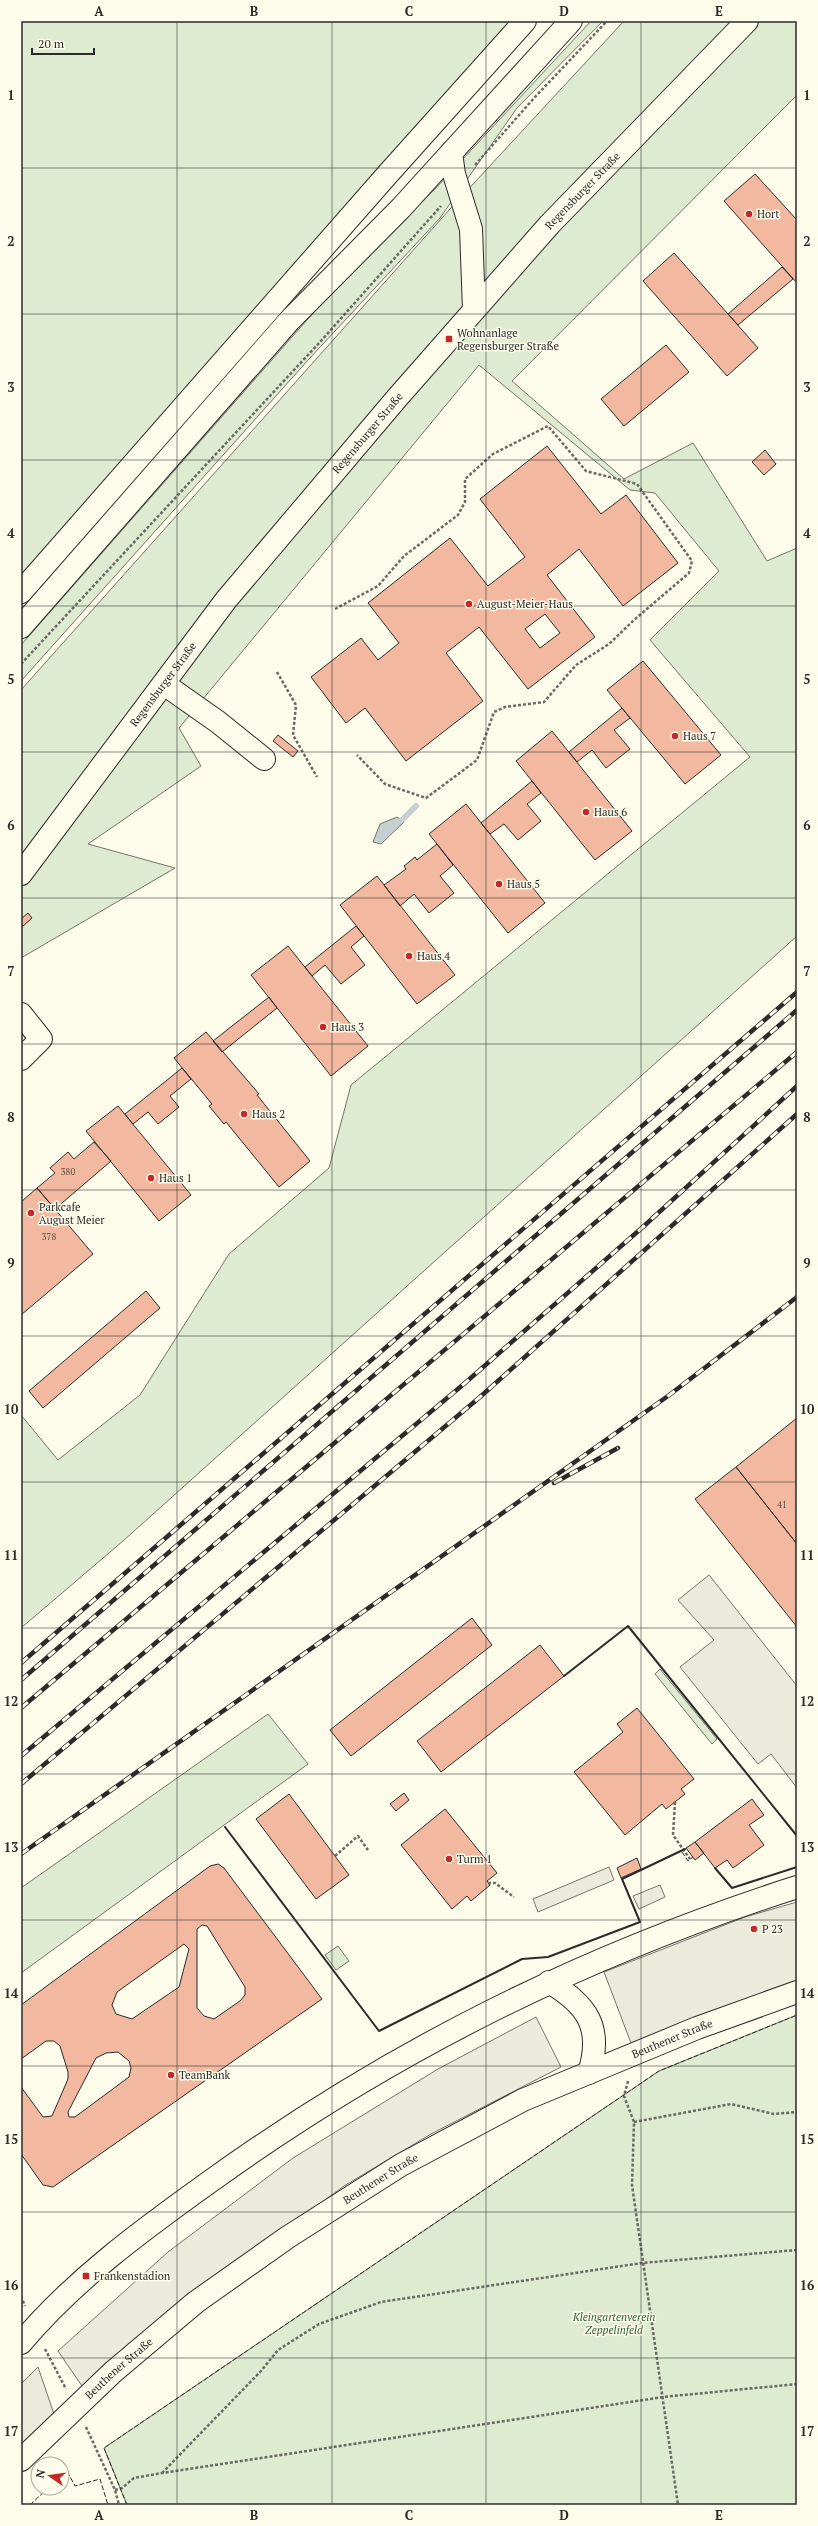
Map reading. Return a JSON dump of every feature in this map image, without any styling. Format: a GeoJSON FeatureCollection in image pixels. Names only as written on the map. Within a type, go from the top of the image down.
{"type":"FeatureCollection","features":[{"type":"Feature","properties":{"kind":"main road"},"geometry":{"type":"LineString","coordinates":[[21,592],[446,108],[525,21]]}},
{"type":"Feature","properties":{"kind":"main road"},"geometry":{"type":"LineString","coordinates":[[21,627],[289,321],[402,208],[571,21]]}},
{"type":"Feature","properties":{"kind":"main road","name":"Regensburger Straße"},"geometry":{"type":"LineString","coordinates":[[21,874],[226,600],[474,310],[550,224],[747,21]]}},
{"type":"Feature","properties":{"kind":"main road"},"geometry":{"type":"LineString","coordinates":[[446,108],[451,154],[458,186],[472,229],[474,310]]}},
{"type":"Feature","properties":{"kind":"main road"},"geometry":{"type":"LineString","coordinates":[[164,684],[218,722],[264,759]]}},
{"type":"Feature","properties":{"kind":"main road"},"geometry":{"type":"LineString","coordinates":[[21,1014],[41,1039],[21,1059]]}},
{"type":"Feature","properties":{"kind":"main road"},"geometry":{"type":"LineString","coordinates":[[28,2335],[81,2281],[125,2245],[281,2131],[394,2062],[549,1982],[684,1926],[797,1887]]}},
{"type":"Feature","properties":{"kind":"main road"},"geometry":{"type":"LineString","coordinates":[[549,1982],[566,1992],[580,2005],[594,2030],[595,2054],[589,2073]]}},
{"type":"Feature","properties":{"kind":"main road","name":"Beuthener Straße"},"geometry":{"type":"LineString","coordinates":[[21,2460],[75,2407],[145,2344],[196,2302],[344,2200],[458,2133],[523,2100],[697,2028],[797,1992]]}},
{"type":"Feature","properties":{"kind":"path"},"geometry":{"type":"LineString","coordinates":[[21,664],[320,342],[535,97],[607,21]]}},
{"type":"Feature","properties":{"kind":"path"},"geometry":{"type":"LineString","coordinates":[[335,609],[378,586],[404,556],[458,515],[465,502],[465,479],[493,454],[548,426],[586,472],[637,484],[692,561],[690,573],[634,620],[609,644],[576,665],[544,702],[505,707],[494,712],[477,760],[426,798],[385,784],[357,755]]}},
{"type":"Feature","properties":{"kind":"path"},"geometry":{"type":"LineString","coordinates":[[277,672],[296,705],[293,735],[317,777]]}},
{"type":"Feature","properties":{"kind":"path"},"geometry":{"type":"LineString","coordinates":[[675,1802],[673,1834],[690,1859]]}},
{"type":"Feature","properties":{"kind":"path"},"geometry":{"type":"LineString","coordinates":[[335,1856],[358,1836],[368,1850]]}},
{"type":"Feature","properties":{"kind":"path"},"geometry":{"type":"LineString","coordinates":[[488,1883],[496,1883],[514,1897]]}},
{"type":"Feature","properties":{"kind":"path"},"geometry":{"type":"LineString","coordinates":[[624,2096],[634,2122],[632,2185],[642,2263],[678,2505]]}},
{"type":"Feature","properties":{"kind":"path"},"geometry":{"type":"LineString","coordinates":[[634,2122],[731,2104],[774,2114],[797,2112]]}},
{"type":"Feature","properties":{"kind":"path"},"geometry":{"type":"LineString","coordinates":[[162,2473],[261,2371],[278,2350],[319,2324],[381,2302],[642,2263],[797,2250]]}},
{"type":"Feature","properties":{"kind":"path"},"geometry":{"type":"LineString","coordinates":[[28,2335],[75,2407]]}},
{"type":"Feature","properties":{"kind":"path"},"geometry":{"type":"LineString","coordinates":[[115,2490],[122,2488],[134,2478],[162,2473],[663,2397],[797,2384]]}},
{"type":"Feature","properties":{"kind":"path"},"geometry":{"type":"LineString","coordinates":[[95,2444],[115,2490],[119,2505]]}},
{"type":"Feature","properties":{"kind":"green space"},"geometry":{"type":"Polygon","coordinates":[[[21,21],[513,21],[21,577],[21,21]]]}},
{"type":"Feature","properties":{"kind":"green space"},"geometry":{"type":"Polygon","coordinates":[[[591,21],[603,21],[517,108],[440,218],[309,359],[21,681],[21,645],[336,287],[435,189],[591,21]]]}},
{"type":"Feature","properties":{"kind":"green space"},"geometry":{"type":"Polygon","coordinates":[[[624,21],[797,21],[797,95],[512,381],[624,479],[693,443],[767,561],[797,548],[797,936],[123,1541],[21,1628],[21,1415],[58,1460],[140,1395],[229,1254],[329,1168],[351,1085],[750,757],[650,640],[719,571],[655,493],[630,490],[479,365],[179,728],[201,766],[88,844],[175,868],[21,958],[21,690],[450,209],[624,21]]]}},
{"type":"Feature","properties":{"kind":"green space"},"geometry":{"type":"Polygon","coordinates":[[[660,1669],[717,1739],[712,1744],[655,1674],[660,1669]]]}},
{"type":"Feature","properties":{"kind":"green space"},"geometry":{"type":"Polygon","coordinates":[[[268,1714],[308,1764],[21,1973],[21,1888],[268,1714]]]}},
{"type":"Feature","properties":{"kind":"green space"},"geometry":{"type":"Polygon","coordinates":[[[338,1946],[349,1961],[336,1970],[325,1955],[338,1946]]]}},
{"type":"Feature","properties":{"kind":"green space","name":"Kleingartenverein Zeppelinfeld"},"geometry":{"type":"Polygon","coordinates":[[[797,2015],[797,2505],[127,2505],[104,2448],[659,2071],[797,2015]]]}},
{"type":"Feature","properties":{"kind":"shaded area"},"geometry":{"type":"Polygon","coordinates":[[[397,817],[404,822],[381,844],[373,842],[380,824],[397,817]]]}},
{"type":"Feature","properties":{"kind":"shaded area"},"geometry":{"type":"Polygon","coordinates":[[[709,1575],[797,1686],[797,1788],[771,1754],[758,1764],[680,1667],[714,1640],[678,1600],[709,1575]]]}},
{"type":"Feature","properties":{"kind":"shaded area"},"geometry":{"type":"Polygon","coordinates":[[[609,1867],[614,1880],[538,1912],[533,1899],[609,1867]]]}},
{"type":"Feature","properties":{"kind":"shaded area"},"geometry":{"type":"Polygon","coordinates":[[[660,1885],[665,1897],[639,1909],[633,1896],[660,1885]]]}},
{"type":"Feature","properties":{"kind":"shaded area"},"geometry":{"type":"Polygon","coordinates":[[[797,1902],[797,1982],[631,2043],[604,1972],[745,1917],[797,1902]]]}},
{"type":"Feature","properties":{"kind":"shaded area"},"geometry":{"type":"Polygon","coordinates":[[[536,2017],[561,2067],[431,2134],[344,2186],[205,2288],[82,2386],[58,2351],[168,2252],[293,2158],[438,2069],[536,2017]]]}},
{"type":"Feature","properties":{"kind":"shaded area"},"geometry":{"type":"Polygon","coordinates":[[[38,2367],[55,2417],[21,2450],[21,2384],[38,2367]]]}},
{"type":"Feature","properties":{"kind":"building"},"geometry":{"type":"Polygon","coordinates":[[[755,174],[797,220],[797,283],[724,201],[755,174]]]}},
{"type":"Feature","properties":{"kind":"building"},"geometry":{"type":"Polygon","coordinates":[[[674,253],[758,348],[727,376],[643,281],[674,253]]]}},
{"type":"Feature","properties":{"kind":"building"},"geometry":{"type":"Polygon","coordinates":[[[782,267],[793,279],[738,325],[728,314],[782,267]]]}},
{"type":"Feature","properties":{"kind":"building"},"geometry":{"type":"Polygon","coordinates":[[[666,345],[689,372],[624,426],[601,399],[666,345]]]}},
{"type":"Feature","properties":{"kind":"building","name":"August-Meier-Haus"},"geometry":{"type":"Polygon","coordinates":[[[547,446],[601,514],[626,495],[678,563],[623,606],[579,549],[547,575],[595,637],[528,689],[479,627],[446,653],[483,701],[406,761],[365,708],[346,723],[311,677],[361,638],[378,660],[399,643],[368,603],[450,538],[488,586],[525,557],[480,499],[547,446]],[[545,614],[525,629],[540,648],[560,633],[545,614]]]}},
{"type":"Feature","properties":{"kind":"building"},"geometry":{"type":"Polygon","coordinates":[[[765,450],[776,464],[764,475],[752,462],[765,450]]]}},
{"type":"Feature","properties":{"kind":"building","name":"Haus 7"},"geometry":{"type":"Polygon","coordinates":[[[643,661],[721,755],[685,784],[607,690],[643,661]]]}},
{"type":"Feature","properties":{"kind":"building"},"geometry":{"type":"Polygon","coordinates":[[[622,708],[630,718],[614,730],[630,749],[606,768],[592,750],[577,762],[569,752],[622,708]]]}},
{"type":"Feature","properties":{"kind":"building","name":"Haus 6"},"geometry":{"type":"Polygon","coordinates":[[[552,731],[632,831],[595,860],[516,761],[552,731]]]}},
{"type":"Feature","properties":{"kind":"building"},"geometry":{"type":"Polygon","coordinates":[[[278,735],[298,751],[293,757],[273,741],[278,735]]]}},
{"type":"Feature","properties":{"kind":"building"},"geometry":{"type":"Polygon","coordinates":[[[532,781],[541,793],[527,804],[541,821],[518,840],[504,824],[490,834],[481,823],[532,781]]]}},
{"type":"Feature","properties":{"kind":"building","name":"Haus 5"},"geometry":{"type":"Polygon","coordinates":[[[466,804],[545,903],[508,933],[429,834],[466,804]]]}},
{"type":"Feature","properties":{"kind":"building"},"geometry":{"type":"Polygon","coordinates":[[[437,844],[453,865],[440,876],[454,893],[429,913],[414,894],[400,906],[384,885],[406,869],[404,866],[415,857],[417,860],[437,844]]]}},
{"type":"Feature","properties":{"kind":"building","name":"Haus 4"},"geometry":{"type":"Polygon","coordinates":[[[377,876],[455,975],[417,1004],[340,905],[377,876]]]}},
{"type":"Feature","properties":{"kind":"building"},"geometry":{"type":"Polygon","coordinates":[[[28,913],[32,918],[22,927],[21,919],[28,913]]]}},
{"type":"Feature","properties":{"kind":"building"},"geometry":{"type":"Polygon","coordinates":[[[356,926],[364,936],[351,947],[365,965],[341,984],[325,965],[312,976],[305,967],[356,926]]]}},
{"type":"Feature","properties":{"kind":"building","name":"Haus 3"},"geometry":{"type":"Polygon","coordinates":[[[288,946],[368,1046],[331,1076],[251,975],[288,946]]]}},
{"type":"Feature","properties":{"kind":"building"},"geometry":{"type":"Polygon","coordinates":[[[269,997],[277,1008],[222,1052],[213,1041],[269,997]]]}},
{"type":"Feature","properties":{"kind":"building","name":"Haus 2"},"geometry":{"type":"Polygon","coordinates":[[[206,1032],[259,1094],[257,1095],[310,1161],[279,1187],[226,1122],[224,1124],[209,1106],[212,1104],[174,1058],[206,1032]]]}},
{"type":"Feature","properties":{"kind":"building"},"geometry":{"type":"Polygon","coordinates":[[[182,1068],[191,1079],[170,1096],[179,1107],[158,1124],[148,1112],[133,1124],[125,1114],[182,1068]]]}},
{"type":"Feature","properties":{"kind":"building","name":"Haus 1"},"geometry":{"type":"Polygon","coordinates":[[[118,1106],[191,1195],[159,1221],[86,1131],[118,1106]]]}},
{"type":"Feature","properties":{"kind":"building"},"geometry":{"type":"Polygon","coordinates":[[[94,1142],[111,1161],[55,1209],[37,1188],[55,1173],[50,1168],[68,1152],[74,1159],[94,1142]]]}},
{"type":"Feature","properties":{"kind":"building"},"geometry":{"type":"Polygon","coordinates":[[[37,1188],[93,1254],[21,1315],[21,1202],[37,1188]]]}},
{"type":"Feature","properties":{"kind":"building"},"geometry":{"type":"Polygon","coordinates":[[[146,1291],[160,1308],[43,1408],[29,1391],[146,1291]]]}},
{"type":"Feature","properties":{"kind":"building"},"geometry":{"type":"Polygon","coordinates":[[[797,1418],[797,1544],[736,1467],[797,1418]]]}},
{"type":"Feature","properties":{"kind":"building"},"geometry":{"type":"Polygon","coordinates":[[[736,1467],[797,1544],[797,1627],[695,1499],[736,1467]]]}},
{"type":"Feature","properties":{"kind":"building"},"geometry":{"type":"Polygon","coordinates":[[[472,1618],[492,1645],[351,1756],[330,1730],[472,1618]]]}},
{"type":"Feature","properties":{"kind":"building"},"geometry":{"type":"Polygon","coordinates":[[[540,1645],[564,1676],[441,1772],[417,1741],[540,1645]]]}},
{"type":"Feature","properties":{"kind":"building"},"geometry":{"type":"Polygon","coordinates":[[[637,1708],[694,1779],[681,1789],[685,1794],[666,1809],[662,1804],[625,1835],[574,1772],[623,1732],[617,1724],[637,1708]]]}},
{"type":"Feature","properties":{"kind":"building"},"geometry":{"type":"Polygon","coordinates":[[[404,1793],[409,1800],[396,1811],[390,1804],[404,1793]]]}},
{"type":"Feature","properties":{"kind":"building"},"geometry":{"type":"Polygon","coordinates":[[[289,1794],[349,1875],[316,1899],[256,1819],[289,1794]]]}},
{"type":"Feature","properties":{"kind":"building"},"geometry":{"type":"Polygon","coordinates":[[[752,1799],[764,1815],[749,1825],[764,1845],[733,1868],[727,1860],[715,1868],[695,1842],[752,1799]]]}},
{"type":"Feature","properties":{"kind":"building","name":"Turm 1"},"geometry":{"type":"Polygon","coordinates":[[[445,1809],[497,1873],[487,1881],[490,1885],[471,1901],[467,1896],[452,1909],[401,1845],[445,1809]]]}},
{"type":"Feature","properties":{"kind":"building"},"geometry":{"type":"Polygon","coordinates":[[[695,1842],[704,1853],[695,1860],[686,1848],[695,1842]]]}},
{"type":"Feature","properties":{"kind":"building"},"geometry":{"type":"Polygon","coordinates":[[[637,1858],[641,1869],[621,1878],[617,1868],[637,1858]]]}},
{"type":"Feature","properties":{"kind":"building"},"geometry":{"type":"Polygon","coordinates":[[[218,1864],[224,1868],[322,1999],[53,2187],[43,2185],[21,2154],[21,2087],[43,2117],[52,2116],[68,2079],[68,2072],[60,2046],[54,2041],[46,2041],[21,2059],[21,2005],[210,1866],[218,1864]],[[202,1925],[197,1929],[197,2008],[204,2016],[214,2019],[240,2001],[245,1995],[245,1987],[207,1926],[202,1925]],[[184,1944],[117,1992],[112,2005],[116,2014],[132,2019],[179,1987],[189,1949],[184,1944]],[[118,2052],[106,2053],[96,2058],[68,2112],[69,2117],[75,2117],[129,2077],[131,2068],[129,2061],[118,2052]]]}},
{"type":"Feature","properties":{"kind":"waterway"},"geometry":{"type":"LineString","coordinates":[[402,820],[416,806]]}},
{"type":"Feature","properties":{"kind":"railway"},"geometry":{"type":"LineString","coordinates":[[21,1663],[797,992]]}},
{"type":"Feature","properties":{"kind":"railway"},"geometry":{"type":"LineString","coordinates":[[21,1680],[797,1010]]}},
{"type":"Feature","properties":{"kind":"railway"},"geometry":{"type":"LineString","coordinates":[[21,1708],[797,1052]]}},
{"type":"Feature","properties":{"kind":"railway"},"geometry":{"type":"LineString","coordinates":[[21,1756],[465,1383],[644,1226],[797,1086]]}},
{"type":"Feature","properties":{"kind":"railway"},"geometry":{"type":"LineString","coordinates":[[21,1784],[480,1397],[797,1114]]}},
{"type":"Feature","properties":{"kind":"railway"},"geometry":{"type":"LineString","coordinates":[[21,1854],[668,1396],[797,1297]]}},
{"type":"Feature","properties":{"kind":"railway"},"geometry":{"type":"LineString","coordinates":[[554,1483],[618,1448]]}},
{"type":"Feature","properties":{"kind":"fence"},"geometry":{"type":"LineString","coordinates":[[682,1852],[688,1861],[693,1857]]}},
{"type":"Feature","properties":{"kind":"fence"},"geometry":{"type":"LineString","coordinates":[[127,2505],[104,2448],[659,2071],[797,2015]]}},
{"type":"Feature","properties":{"kind":"fence"},"geometry":{"type":"LineString","coordinates":[[70,2477],[75,2486],[100,2479],[108,2505]]}},
{"type":"Feature","properties":{"kind":"fence"},"geometry":{"type":"LineString","coordinates":[[30,2505],[40,2496]]}},
{"type":"Feature","properties":{"kind":"wall"},"geometry":{"type":"LineString","coordinates":[[564,1676],[628,1626],[797,1836]]}},
{"type":"Feature","properties":{"kind":"wall"},"geometry":{"type":"LineString","coordinates":[[225,1827],[379,2031],[522,1959],[548,1957],[640,1922],[622,1879],[685,1849]]}},
{"type":"Feature","properties":{"kind":"wall"},"geometry":{"type":"LineString","coordinates":[[715,1868],[732,1888],[797,1867]]}},
{"type":"Feature","properties":{"kind":"place","name":"Hort"},"geometry":{"type":"Point","coordinates":[749,214]}},
{"type":"Feature","properties":{"kind":"place","name":"Wohnanlage Regensburger Straße"},"geometry":{"type":"Point","coordinates":[449,339]}},
{"type":"Feature","properties":{"kind":"place","name":"August-Meier-Haus"},"geometry":{"type":"Point","coordinates":[469,604]}},
{"type":"Feature","properties":{"kind":"place","name":"Haus 7"},"geometry":{"type":"Point","coordinates":[675,736]}},
{"type":"Feature","properties":{"kind":"place","name":"Haus 6"},"geometry":{"type":"Point","coordinates":[586,812]}},
{"type":"Feature","properties":{"kind":"place","name":"Haus 5"},"geometry":{"type":"Point","coordinates":[499,884]}},
{"type":"Feature","properties":{"kind":"place","name":"Haus 4"},"geometry":{"type":"Point","coordinates":[409,956]}},
{"type":"Feature","properties":{"kind":"place","name":"Haus 3"},"geometry":{"type":"Point","coordinates":[323,1027]}},
{"type":"Feature","properties":{"kind":"place","name":"Haus 2"},"geometry":{"type":"Point","coordinates":[244,1114]}},
{"type":"Feature","properties":{"kind":"place","name":"Haus 1"},"geometry":{"type":"Point","coordinates":[151,1178]}},
{"type":"Feature","properties":{"kind":"place","name":"Parkcafe August Meier"},"geometry":{"type":"Point","coordinates":[31,1213]}},
{"type":"Feature","properties":{"kind":"place","name":"Turm 1"},"geometry":{"type":"Point","coordinates":[449,1859]}},
{"type":"Feature","properties":{"kind":"place","name":"P 23"},"geometry":{"type":"Point","coordinates":[754,1929]}},
{"type":"Feature","properties":{"kind":"place","name":"TeamBank"},"geometry":{"type":"Point","coordinates":[171,2075]}},
{"type":"Feature","properties":{"kind":"place","name":"Frankenstadion"},"geometry":{"type":"Point","coordinates":[86,2276]}}]}
